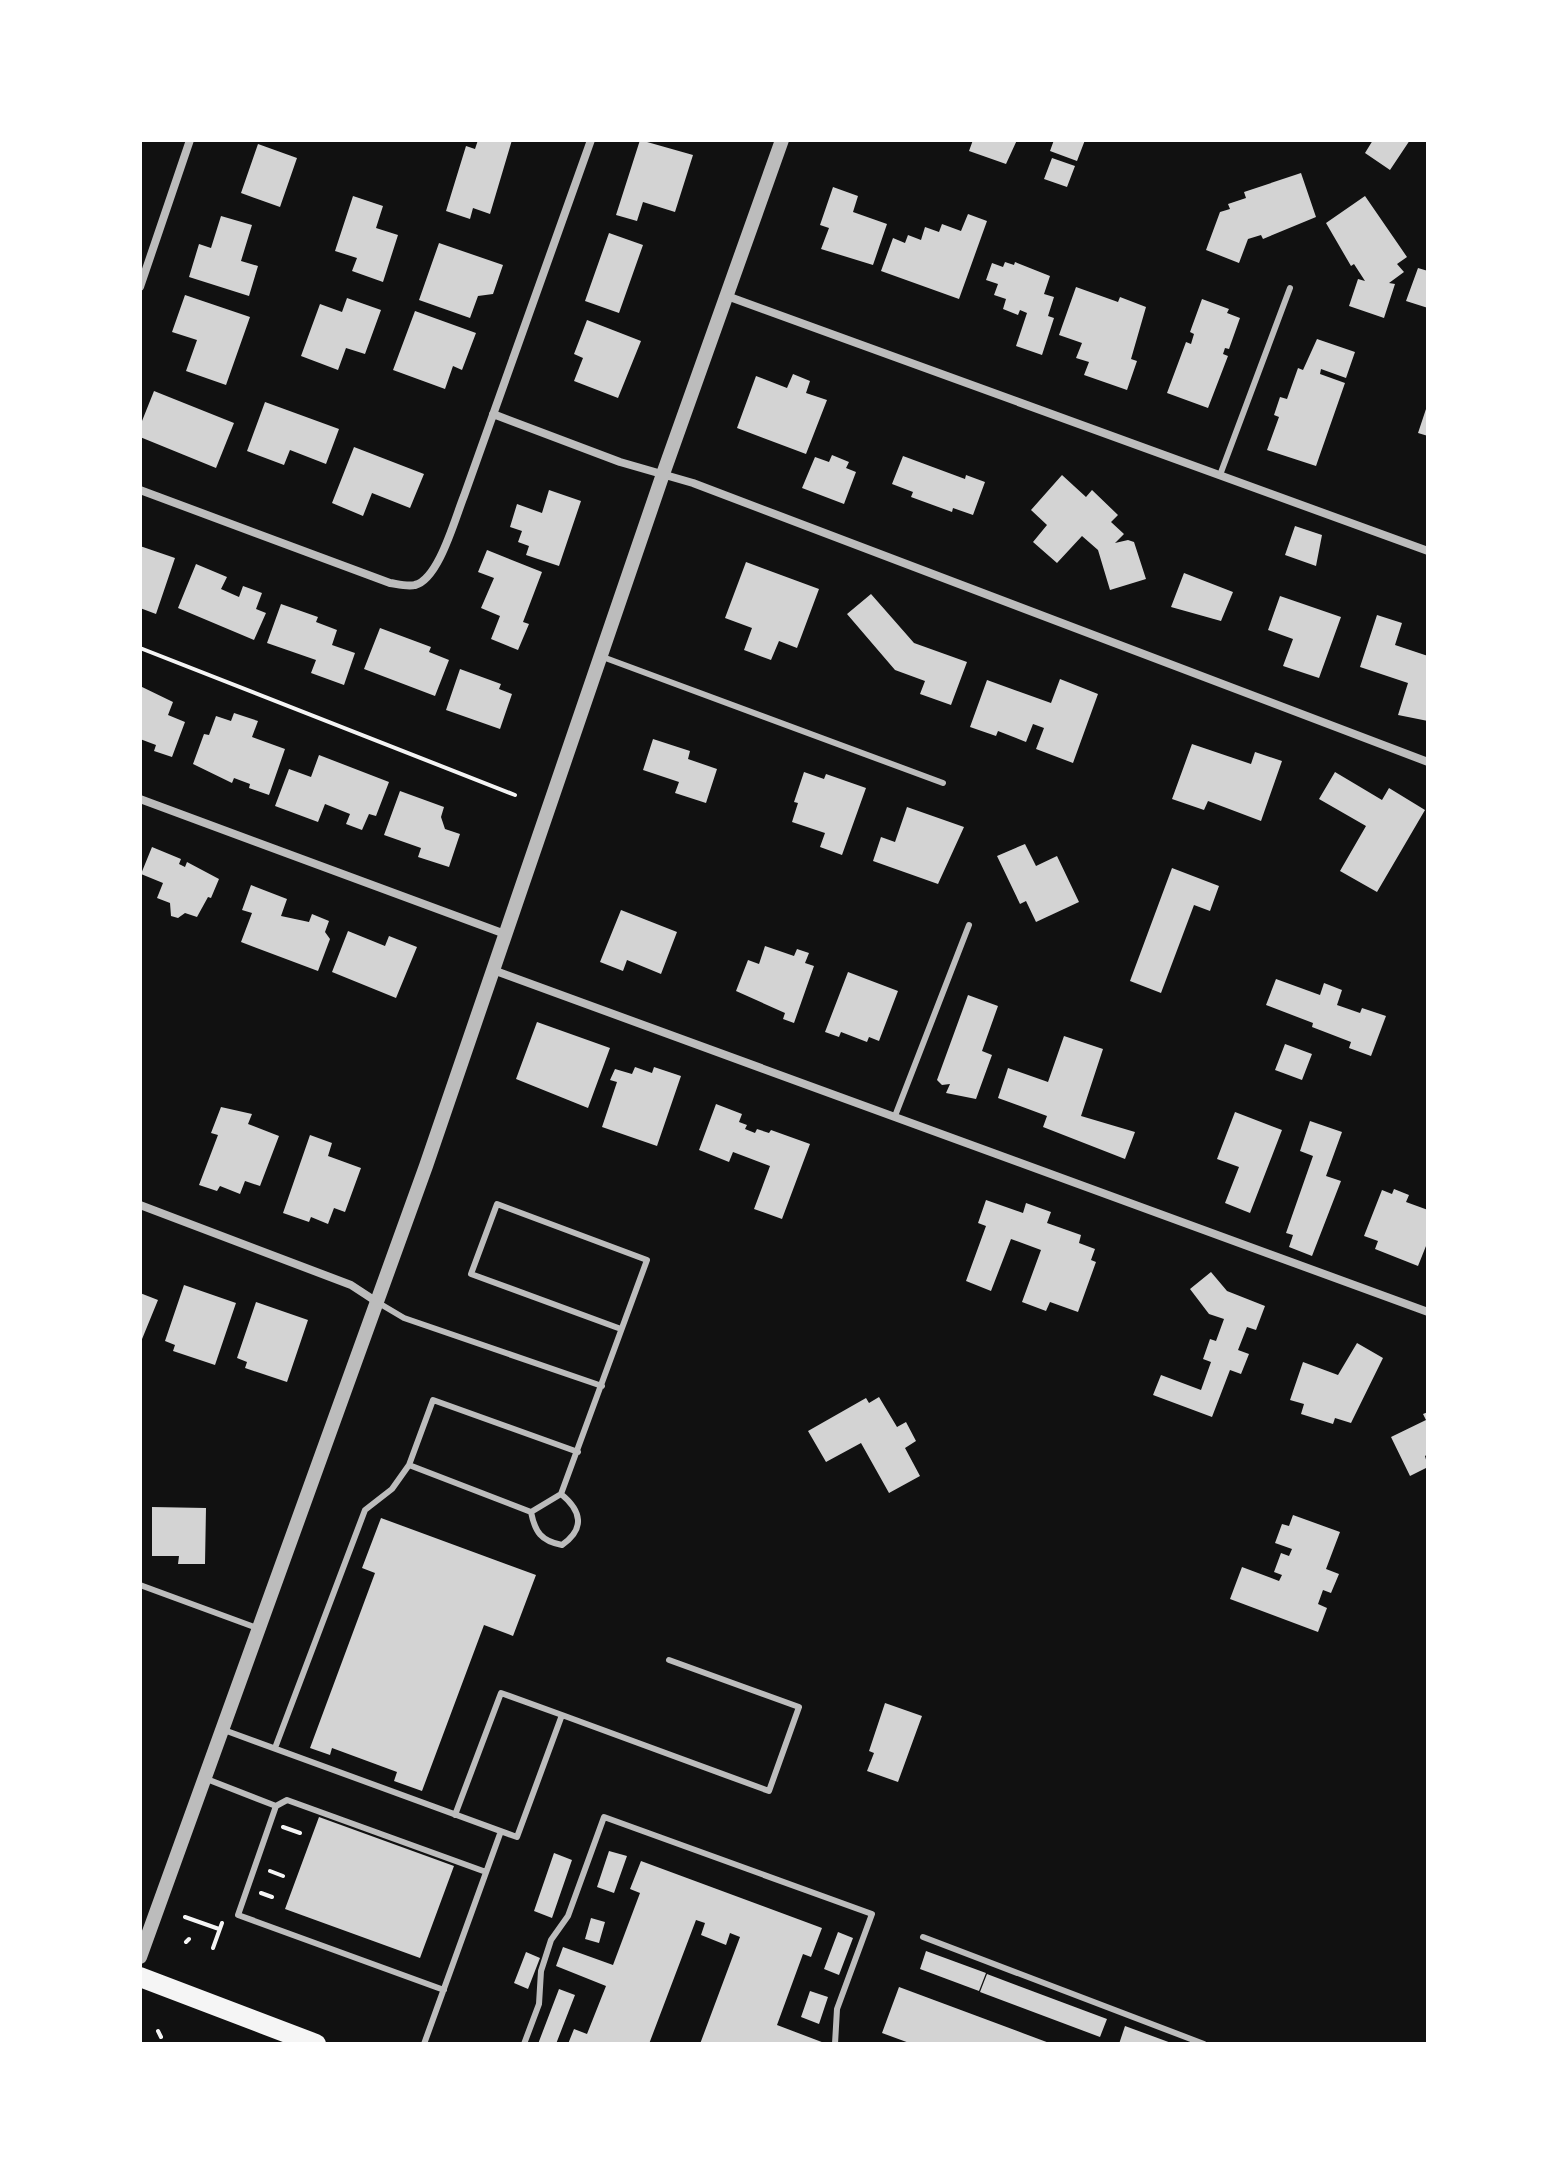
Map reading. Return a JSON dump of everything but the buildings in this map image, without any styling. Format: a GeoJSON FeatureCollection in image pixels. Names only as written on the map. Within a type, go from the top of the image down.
{"type":"FeatureCollection","features":[{"type":"Feature","properties":{"kind":"main road"},"geometry":{"type":"LineString","coordinates":[[140,1977],[316,2044]]}},
{"type":"Feature","properties":{"kind":"street"},"geometry":{"type":"LineString","coordinates":[[140,287],[190,140]]}},
{"type":"Feature","properties":{"kind":"street"},"geometry":{"type":"LineString","coordinates":[[140,490],[390,583],[415,585],[433,571],[591,140]]}},
{"type":"Feature","properties":{"kind":"street"},"geometry":{"type":"LineString","coordinates":[[140,1957],[377,1302],[663,474],[782,140]]}},
{"type":"Feature","properties":{"kind":"street"},"geometry":{"type":"LineString","coordinates":[[727,296],[1428,551]]}},
{"type":"Feature","properties":{"kind":"street"},"geometry":{"type":"LineString","coordinates":[[493,414],[663,474],[1428,762]]}},
{"type":"Feature","properties":{"kind":"street"},"geometry":{"type":"LineString","coordinates":[[140,799],[505,934]]}},
{"type":"Feature","properties":{"kind":"street"},"geometry":{"type":"LineString","coordinates":[[493,970],[1428,1312]]}},
{"type":"Feature","properties":{"kind":"street"},"geometry":{"type":"LineString","coordinates":[[140,1205],[351,1285],[377,1302]]}},
{"type":"Feature","properties":{"kind":"lane"},"geometry":{"type":"LineString","coordinates":[[1220,475],[1290,288]]}},
{"type":"Feature","properties":{"kind":"lane"},"geometry":{"type":"LineString","coordinates":[[600,656],[943,783]]}},
{"type":"Feature","properties":{"kind":"lane"},"geometry":{"type":"LineString","coordinates":[[895,1116],[969,925]]}},
{"type":"Feature","properties":{"kind":"lane"},"geometry":{"type":"LineString","coordinates":[[531,1512],[561,1494],[647,1260],[497,1204],[471,1274],[621,1329]]}},
{"type":"Feature","properties":{"kind":"lane"},"geometry":{"type":"LineString","coordinates":[[377,1302],[404,1318],[602,1386]]}},
{"type":"Feature","properties":{"kind":"lane"},"geometry":{"type":"LineString","coordinates":[[275,1748],[365,1510],[392,1489],[409,1465],[433,1400],[578,1452]]}},
{"type":"Feature","properties":{"kind":"lane"},"geometry":{"type":"LineString","coordinates":[[409,1465],[531,1512]]}},
{"type":"Feature","properties":{"kind":"lane"},"geometry":{"type":"LineString","coordinates":[[531,1512],[534,1529],[546,1542],[562,1545],[576,1535],[580,1520],[574,1505],[561,1494]]}},
{"type":"Feature","properties":{"kind":"lane"},"geometry":{"type":"LineString","coordinates":[[140,1585],[259,1629]]}},
{"type":"Feature","properties":{"kind":"lane"},"geometry":{"type":"LineString","coordinates":[[455,1815],[501,1693],[769,1791],[799,1707],[669,1660]]}},
{"type":"Feature","properties":{"kind":"lane"},"geometry":{"type":"LineString","coordinates":[[220,1729],[517,1837],[562,1715]]}},
{"type":"Feature","properties":{"kind":"lane"},"geometry":{"type":"LineString","coordinates":[[203,1777],[276,1806]]}},
{"type":"Feature","properties":{"kind":"lane"},"geometry":{"type":"LineString","coordinates":[[444,1990],[238,1915],[276,1806],[287,1800],[486,1872]]}},
{"type":"Feature","properties":{"kind":"lane"},"geometry":{"type":"LineString","coordinates":[[524,2044],[539,2004],[541,1971],[551,1940],[568,1916],[604,1817],[872,1914],[837,2009],[835,2044]]}},
{"type":"Feature","properties":{"kind":"lane"},"geometry":{"type":"LineString","coordinates":[[424,2044],[501,1831]]}},
{"type":"Feature","properties":{"kind":"lane"},"geometry":{"type":"LineString","coordinates":[[923,1937],[1204,2044]]}},
{"type":"Feature","properties":{"kind":"path"},"geometry":{"type":"LineString","coordinates":[[140,648],[515,795]]}},
{"type":"Feature","properties":{"kind":"path"},"geometry":{"type":"LineString","coordinates":[[283,1827],[300,1833]]}},
{"type":"Feature","properties":{"kind":"path"},"geometry":{"type":"LineString","coordinates":[[267,1870],[283,1876]]}},
{"type":"Feature","properties":{"kind":"path"},"geometry":{"type":"LineString","coordinates":[[259,1892],[272,1897]]}},
{"type":"Feature","properties":{"kind":"path"},"geometry":{"type":"LineString","coordinates":[[185,1917],[221,1926],[213,1948]]}},
{"type":"Feature","properties":{"kind":"path"},"geometry":{"type":"LineString","coordinates":[[158,2031],[161,2037]]}}]}
